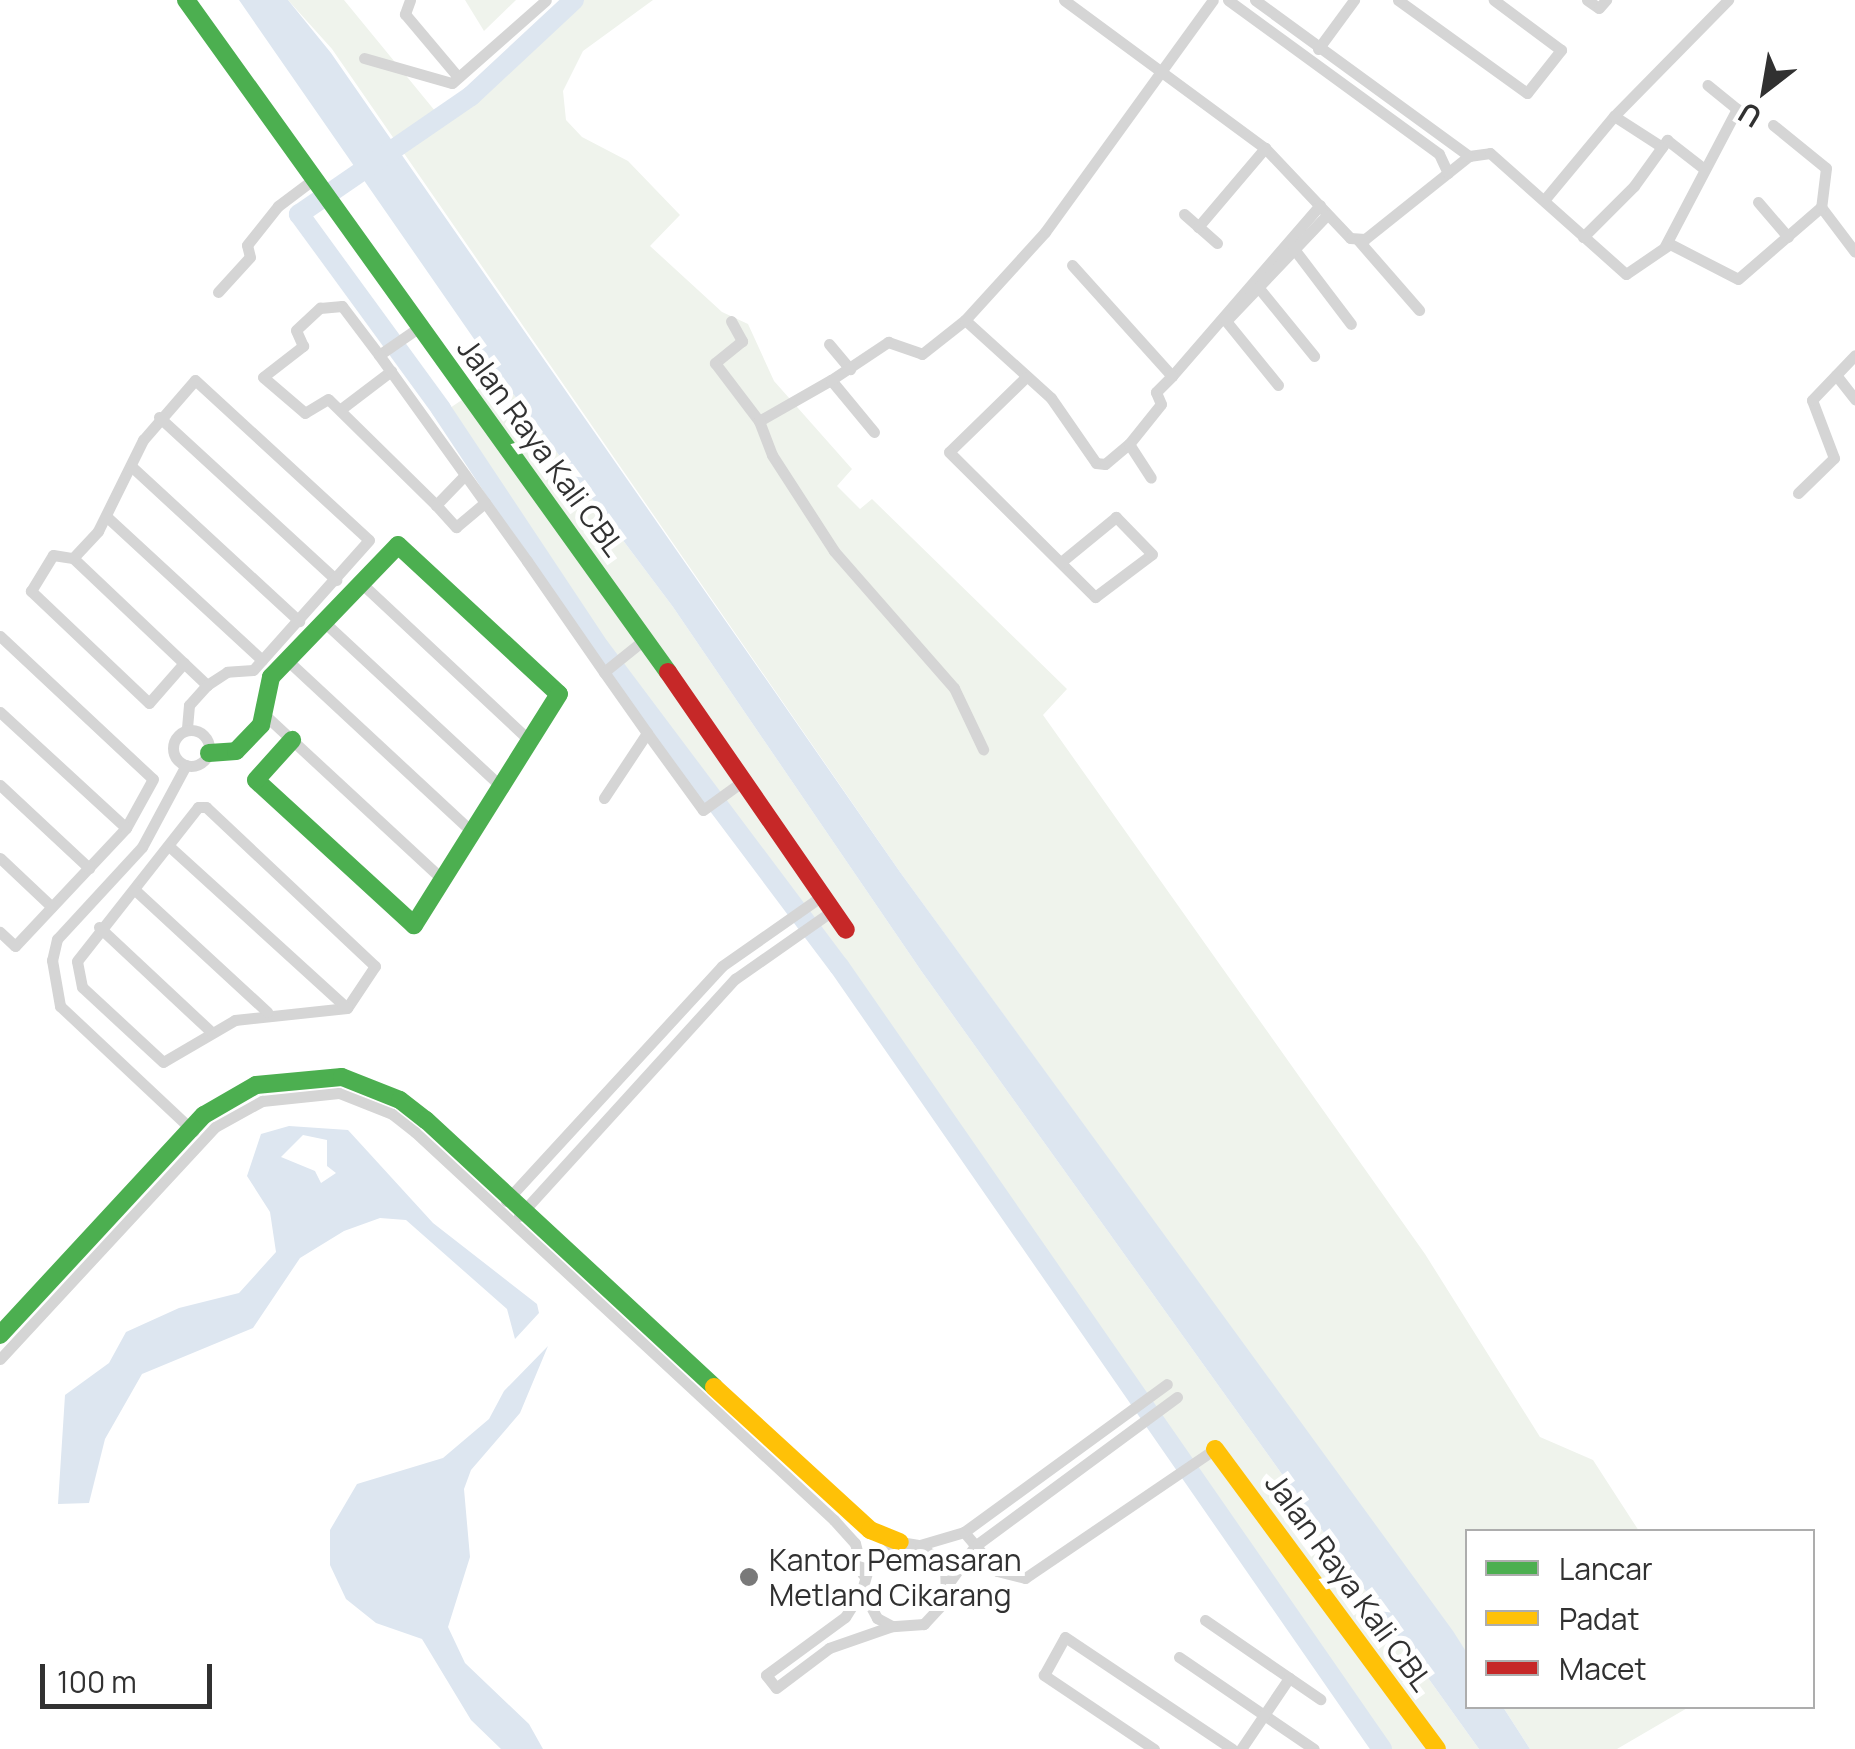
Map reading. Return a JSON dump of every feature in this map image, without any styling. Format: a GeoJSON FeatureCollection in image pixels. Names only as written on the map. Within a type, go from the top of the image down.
{"type":"FeatureCollection","features":[{"type":"Feature","properties":{"kind":"street","name":"Jalan Raya Kali CBL"},"geometry":{"type":"LineString","coordinates":[[186,0],[306,185],[421,326],[645,639],[846,930]]}},
{"type":"Feature","properties":{"kind":"street"},"geometry":{"type":"LineString","coordinates":[[410,0],[406,14],[458,77]]}},
{"type":"Feature","properties":{"kind":"street"},"geometry":{"type":"LineString","coordinates":[[364,58],[452,84],[546,0]]}},
{"type":"Feature","properties":{"kind":"street"},"geometry":{"type":"LineString","coordinates":[[1064,0],[1265,148],[1323,210],[1358,240],[1420,310]]}},
{"type":"Feature","properties":{"kind":"street"},"geometry":{"type":"LineString","coordinates":[[759,421],[850,369],[888,342],[922,354],[965,320],[1045,232],[1213,0]]}},
{"type":"Feature","properties":{"kind":"street"},"geometry":{"type":"LineString","coordinates":[[1228,0],[1439,154],[1448,173]]}},
{"type":"Feature","properties":{"kind":"street"},"geometry":{"type":"LineString","coordinates":[[1255,0],[1469,156],[1500,156],[1626,274],[1638,272],[1665,246],[1738,110],[1707,85]]}},
{"type":"Feature","properties":{"kind":"street"},"geometry":{"type":"LineString","coordinates":[[1312,58],[1354,0]]}},
{"type":"Feature","properties":{"kind":"street"},"geometry":{"type":"LineString","coordinates":[[1398,0],[1527,93],[1561,50],[1494,0]]}},
{"type":"Feature","properties":{"kind":"street"},"geometry":{"type":"LineString","coordinates":[[1587,0],[1599,8],[1606,0]]}},
{"type":"Feature","properties":{"kind":"street"},"geometry":{"type":"LineString","coordinates":[[1545,199],[1614,116],[1728,0]]}},
{"type":"Feature","properties":{"kind":"street"},"geometry":{"type":"LineString","coordinates":[[1614,116],[1662,147]]}},
{"type":"Feature","properties":{"kind":"street"},"geometry":{"type":"LineString","coordinates":[[1665,246],[1678,246],[1734,280],[1821,207],[1826,168],[1773,126]]}},
{"type":"Feature","properties":{"kind":"street"},"geometry":{"type":"LineString","coordinates":[[1583,237],[1634,186],[1667,140],[1704,168]]}},
{"type":"Feature","properties":{"kind":"street"},"geometry":{"type":"LineString","coordinates":[[1198,227],[1265,148]]}},
{"type":"Feature","properties":{"kind":"street"},"geometry":{"type":"LineString","coordinates":[[1358,240],[1469,156]]}},
{"type":"Feature","properties":{"kind":"street"},"geometry":{"type":"LineString","coordinates":[[218,292],[250,252],[278,206],[306,185]]}},
{"type":"Feature","properties":{"kind":"street"},"geometry":{"type":"LineString","coordinates":[[1758,202],[1788,237]]}},
{"type":"Feature","properties":{"kind":"street"},"geometry":{"type":"LineString","coordinates":[[1821,207],[1855,252]]}},
{"type":"Feature","properties":{"kind":"street"},"geometry":{"type":"LineString","coordinates":[[965,320],[1051,398],[1096,463],[1105,464],[1129,444],[1161,404],[1156,392],[1323,210]]}},
{"type":"Feature","properties":{"kind":"street"},"geometry":{"type":"LineString","coordinates":[[1278,384],[1226,321],[1294,248],[1323,210]]}},
{"type":"Feature","properties":{"kind":"street"},"geometry":{"type":"LineString","coordinates":[[1184,214],[1217,242]]}},
{"type":"Feature","properties":{"kind":"street"},"geometry":{"type":"LineString","coordinates":[[1294,248],[1351,324]]}},
{"type":"Feature","properties":{"kind":"street"},"geometry":{"type":"LineString","coordinates":[[1072,265],[1172,376]]}},
{"type":"Feature","properties":{"kind":"street"},"geometry":{"type":"LineString","coordinates":[[1258,288],[1314,356]]}},
{"type":"Feature","properties":{"kind":"street"},"geometry":{"type":"LineString","coordinates":[[485,503],[456,526],[341,409],[325,398],[305,413],[263,377],[303,346],[296,330],[333,305],[342,306],[381,354],[703,810],[743,781]]}},
{"type":"Feature","properties":{"kind":"street"},"geometry":{"type":"LineString","coordinates":[[731,320],[742,341],[716,363],[759,421],[772,455],[834,551],[954,688],[982,749]]}},
{"type":"Feature","properties":{"kind":"street"},"geometry":{"type":"LineString","coordinates":[[381,354],[421,326]]}},
{"type":"Feature","properties":{"kind":"street"},"geometry":{"type":"LineString","coordinates":[[830,344],[850,369]]}},
{"type":"Feature","properties":{"kind":"street"},"geometry":{"type":"LineString","coordinates":[[1798,493],[1834,458],[1812,404],[1855,356]]}},
{"type":"Feature","properties":{"kind":"street"},"geometry":{"type":"LineString","coordinates":[[341,409],[391,372]]}},
{"type":"Feature","properties":{"kind":"street"},"geometry":{"type":"LineString","coordinates":[[1836,376],[1855,399]]}},
{"type":"Feature","properties":{"kind":"street"},"geometry":{"type":"LineString","coordinates":[[1026,378],[949,452],[1061,562],[1098,598],[1152,554],[1116,517],[1061,562]]}},
{"type":"Feature","properties":{"kind":"street"},"geometry":{"type":"LineString","coordinates":[[73,558],[107,517],[159,418],[195,380],[366,534],[366,546],[253,670],[227,672],[207,685],[189,705],[187,730],[174,742],[186,765]]}},
{"type":"Feature","properties":{"kind":"street"},"geometry":{"type":"LineString","coordinates":[[832,380],[874,432]]}},
{"type":"Feature","properties":{"kind":"street"},"geometry":{"type":"LineString","coordinates":[[159,418],[336,580]]}},
{"type":"Feature","properties":{"kind":"street"},"geometry":{"type":"LineString","coordinates":[[1129,444],[1151,478]]}},
{"type":"Feature","properties":{"kind":"street"},"geometry":{"type":"LineString","coordinates":[[131,466],[299,621]]}},
{"type":"Feature","properties":{"kind":"street"},"geometry":{"type":"LineString","coordinates":[[436,505],[465,475]]}},
{"type":"Feature","properties":{"kind":"street"},"geometry":{"type":"LineString","coordinates":[[107,517],[262,660]]}},
{"type":"Feature","properties":{"kind":"street"},"geometry":{"type":"LineString","coordinates":[[197,1135],[60,1006],[53,984],[57,939],[159,822],[186,765],[208,753],[236,752],[266,716],[271,677],[398,545],[556,689],[558,699],[418,923],[408,923],[256,780],[292,740]]}},
{"type":"Feature","properties":{"kind":"street"},"geometry":{"type":"LineString","coordinates":[[184,663],[149,703],[35,596],[32,585],[53,555],[73,558],[184,663],[207,685]]}},
{"type":"Feature","properties":{"kind":"street"},"geometry":{"type":"LineString","coordinates":[[359,582],[531,742]]}},
{"type":"Feature","properties":{"kind":"street"},"geometry":{"type":"LineString","coordinates":[[323,621],[503,788]]}},
{"type":"Feature","properties":{"kind":"street"},"geometry":{"type":"LineString","coordinates":[[0,636],[153,779],[126,828],[15,946],[0,932]]}},
{"type":"Feature","properties":{"kind":"street"},"geometry":{"type":"LineString","coordinates":[[606,671],[645,639]]}},
{"type":"Feature","properties":{"kind":"street"},"geometry":{"type":"LineString","coordinates":[[287,660],[474,834]]}},
{"type":"Feature","properties":{"kind":"street"},"geometry":{"type":"LineString","coordinates":[[0,712],[126,828]]}},
{"type":"Feature","properties":{"kind":"street"},"geometry":{"type":"LineString","coordinates":[[266,716],[444,882]]}},
{"type":"Feature","properties":{"kind":"street"},"geometry":{"type":"LineString","coordinates":[[187,730],[204,736],[208,753]]}},
{"type":"Feature","properties":{"kind":"street"},"geometry":{"type":"LineString","coordinates":[[604,798],[647,733]]}},
{"type":"Feature","properties":{"kind":"street"},"geometry":{"type":"LineString","coordinates":[[0,785],[89,868]]}},
{"type":"Feature","properties":{"kind":"street"},"geometry":{"type":"LineString","coordinates":[[206,807],[372,958],[375,966],[346,1008],[267,1012],[210,1031],[164,1062],[96,1000],[76,973],[82,948],[170,847],[190,814],[206,807]]}},
{"type":"Feature","properties":{"kind":"street"},"geometry":{"type":"LineString","coordinates":[[170,847],[346,1008]]}},
{"type":"Feature","properties":{"kind":"street"},"geometry":{"type":"LineString","coordinates":[[108,848],[126,864]]}},
{"type":"Feature","properties":{"kind":"street"},"geometry":{"type":"LineString","coordinates":[[0,858],[52,907]]}},
{"type":"Feature","properties":{"kind":"street"},"geometry":{"type":"LineString","coordinates":[[135,890],[267,1012]]}},
{"type":"Feature","properties":{"kind":"street"},"geometry":{"type":"LineString","coordinates":[[98,893],[116,909]]}},
{"type":"Feature","properties":{"kind":"street"},"geometry":{"type":"LineString","coordinates":[[504,1203],[722,966],[805,908],[827,904]]}},
{"type":"Feature","properties":{"kind":"street"},"geometry":{"type":"LineString","coordinates":[[519,1217],[735,979],[816,923],[827,904]]}},
{"type":"Feature","properties":{"kind":"street"},"geometry":{"type":"LineString","coordinates":[[99,927],[210,1031]]}},
{"type":"Feature","properties":{"kind":"street"},"geometry":{"type":"LineString","coordinates":[[666,1026],[680,1039]]}},
{"type":"Feature","properties":{"kind":"street"},"geometry":{"type":"LineString","coordinates":[[0,1334],[197,1135],[256,1085],[342,1077],[400,1100],[834,1520],[855,1542],[867,1606],[892,1626]]}},
{"type":"Feature","properties":{"kind":"street"},"geometry":{"type":"LineString","coordinates":[[0,1359],[197,1135]]}},
{"type":"Feature","properties":{"kind":"street"},"geometry":{"type":"LineString","coordinates":[[519,1217],[844,1508],[910,1543],[944,1568],[946,1600],[924,1624],[892,1626],[830,1648],[776,1688],[766,1675],[845,1617],[862,1590]]}},
{"type":"Feature","properties":{"kind":"street"},"geometry":{"type":"LineString","coordinates":[[863,1574],[884,1547],[964,1532],[1168,1384]]}},
{"type":"Feature","properties":{"kind":"street"},"geometry":{"type":"LineString","coordinates":[[948,1584],[974,1546],[1177,1398]]}},
{"type":"Feature","properties":{"kind":"street","name":"Jalan Raya Kali CBL"},"geometry":{"type":"LineString","coordinates":[[1216,1449],[1437,1749]]}},
{"type":"Feature","properties":{"kind":"street"},"geometry":{"type":"LineString","coordinates":[[964,1532],[997,1571],[1025,1578],[1216,1449]]}},
{"type":"Feature","properties":{"kind":"street"},"geometry":{"type":"LineString","coordinates":[[1205,1620],[1320,1699]]}},
{"type":"Feature","properties":{"kind":"street"},"geometry":{"type":"LineString","coordinates":[[1154,1749],[1044,1675],[1064,1638],[1232,1749]]}},
{"type":"Feature","properties":{"kind":"street"},"geometry":{"type":"LineString","coordinates":[[1179,1658],[1314,1749]]}},
{"type":"Feature","properties":{"kind":"street"},"geometry":{"type":"LineString","coordinates":[[1241,1749],[1290,1678]]}},
{"type":"Feature","properties":{"kind":"shaded area"},"geometry":{"type":"Polygon","coordinates":[[[239,0],[288,0],[331,53],[900,872],[1453,1631],[1465,1650],[1465,1709],[1504,1709],[1530,1749],[1479,1749],[922,972],[673,607],[499,375],[239,0]]]}},
{"type":"Feature","properties":{"kind":"shaded area"},"geometry":{"type":"Polygon","coordinates":[[[288,0],[344,0],[440,117],[574,0],[653,0],[583,51],[563,91],[566,120],[582,137],[628,161],[680,215],[650,246],[722,312],[748,324],[774,381],[852,469],[837,486],[860,509],[872,499],[1067,689],[1043,715],[1425,1254],[1540,1437],[1593,1460],[1638,1529],[1465,1529],[1465,1650],[900,872],[332,49],[288,0]]]}},
{"type":"Feature","properties":{"kind":"shaded area"},"geometry":{"type":"Polygon","coordinates":[[[465,0],[516,0],[484,31],[465,0]]]}},
{"type":"Feature","properties":{"kind":"shaded area"},"geometry":{"type":"Polygon","coordinates":[[[499,375],[673,607],[922,972],[1479,1749],[1389,1749],[444,412],[499,375]]]}},
{"type":"Feature","properties":{"kind":"shaded area"},"geometry":{"type":"Polygon","coordinates":[[[289,1126],[348,1130],[433,1223],[537,1304],[539,1313],[515,1339],[507,1309],[406,1220],[380,1218],[344,1231],[300,1258],[253,1328],[142,1374],[105,1439],[89,1503],[58,1504],[65,1395],[109,1363],[126,1332],[179,1308],[239,1293],[276,1252],[270,1212],[247,1176],[261,1134],[289,1126]],[[303,1135],[281,1157],[315,1171],[321,1183],[336,1173],[327,1166],[327,1140],[303,1135]]]}},
{"type":"Feature","properties":{"kind":"shaded area"},"geometry":{"type":"Polygon","coordinates":[[[548,1346],[520,1413],[471,1470],[464,1489],[470,1557],[448,1627],[465,1663],[529,1724],[543,1749],[501,1749],[471,1720],[422,1639],[376,1623],[346,1599],[330,1565],[330,1530],[357,1484],[443,1458],[489,1419],[504,1391],[548,1346]]]}},
{"type":"Feature","properties":{"kind":"shaded area"},"geometry":{"type":"Polygon","coordinates":[[[1504,1709],[1686,1709],[1617,1749],[1530,1749],[1504,1709]]]}},
{"type":"Feature","properties":{"kind":"waterway"},"geometry":{"type":"LineString","coordinates":[[574,0],[471,96],[299,214],[441,409],[600,648],[839,966],[1382,1749]]}},
{"type":"Feature","properties":{"kind":"traffic: fast"},"geometry":{"type":"LineString","coordinates":[[186,0],[668,672]]}},
{"type":"Feature","properties":{"kind":"traffic: fast"},"geometry":{"type":"LineString","coordinates":[[209,753],[236,751],[261,725],[271,677],[398,545],[559,694],[414,925],[256,780],[292,740]]}},
{"type":"Feature","properties":{"kind":"traffic: fast"},"geometry":{"type":"LineString","coordinates":[[0,1335],[204,1115],[256,1085],[342,1077],[400,1100],[426,1120],[714,1387]]}},
{"type":"Feature","properties":{"kind":"traffic: slow"},"geometry":{"type":"LineString","coordinates":[[714,1387],[870,1530],[900,1542]]}},
{"type":"Feature","properties":{"kind":"traffic: slow"},"geometry":{"type":"LineString","coordinates":[[1215,1449],[1437,1749]]}},
{"type":"Feature","properties":{"kind":"traffic: jam"},"geometry":{"type":"LineString","coordinates":[[668,672],[846,930]]}},
{"type":"Feature","properties":{"kind":"place","name":"Kantor Pemasaran Metland Cikarang"},"geometry":{"type":"Point","coordinates":[749,1577]}}]}
